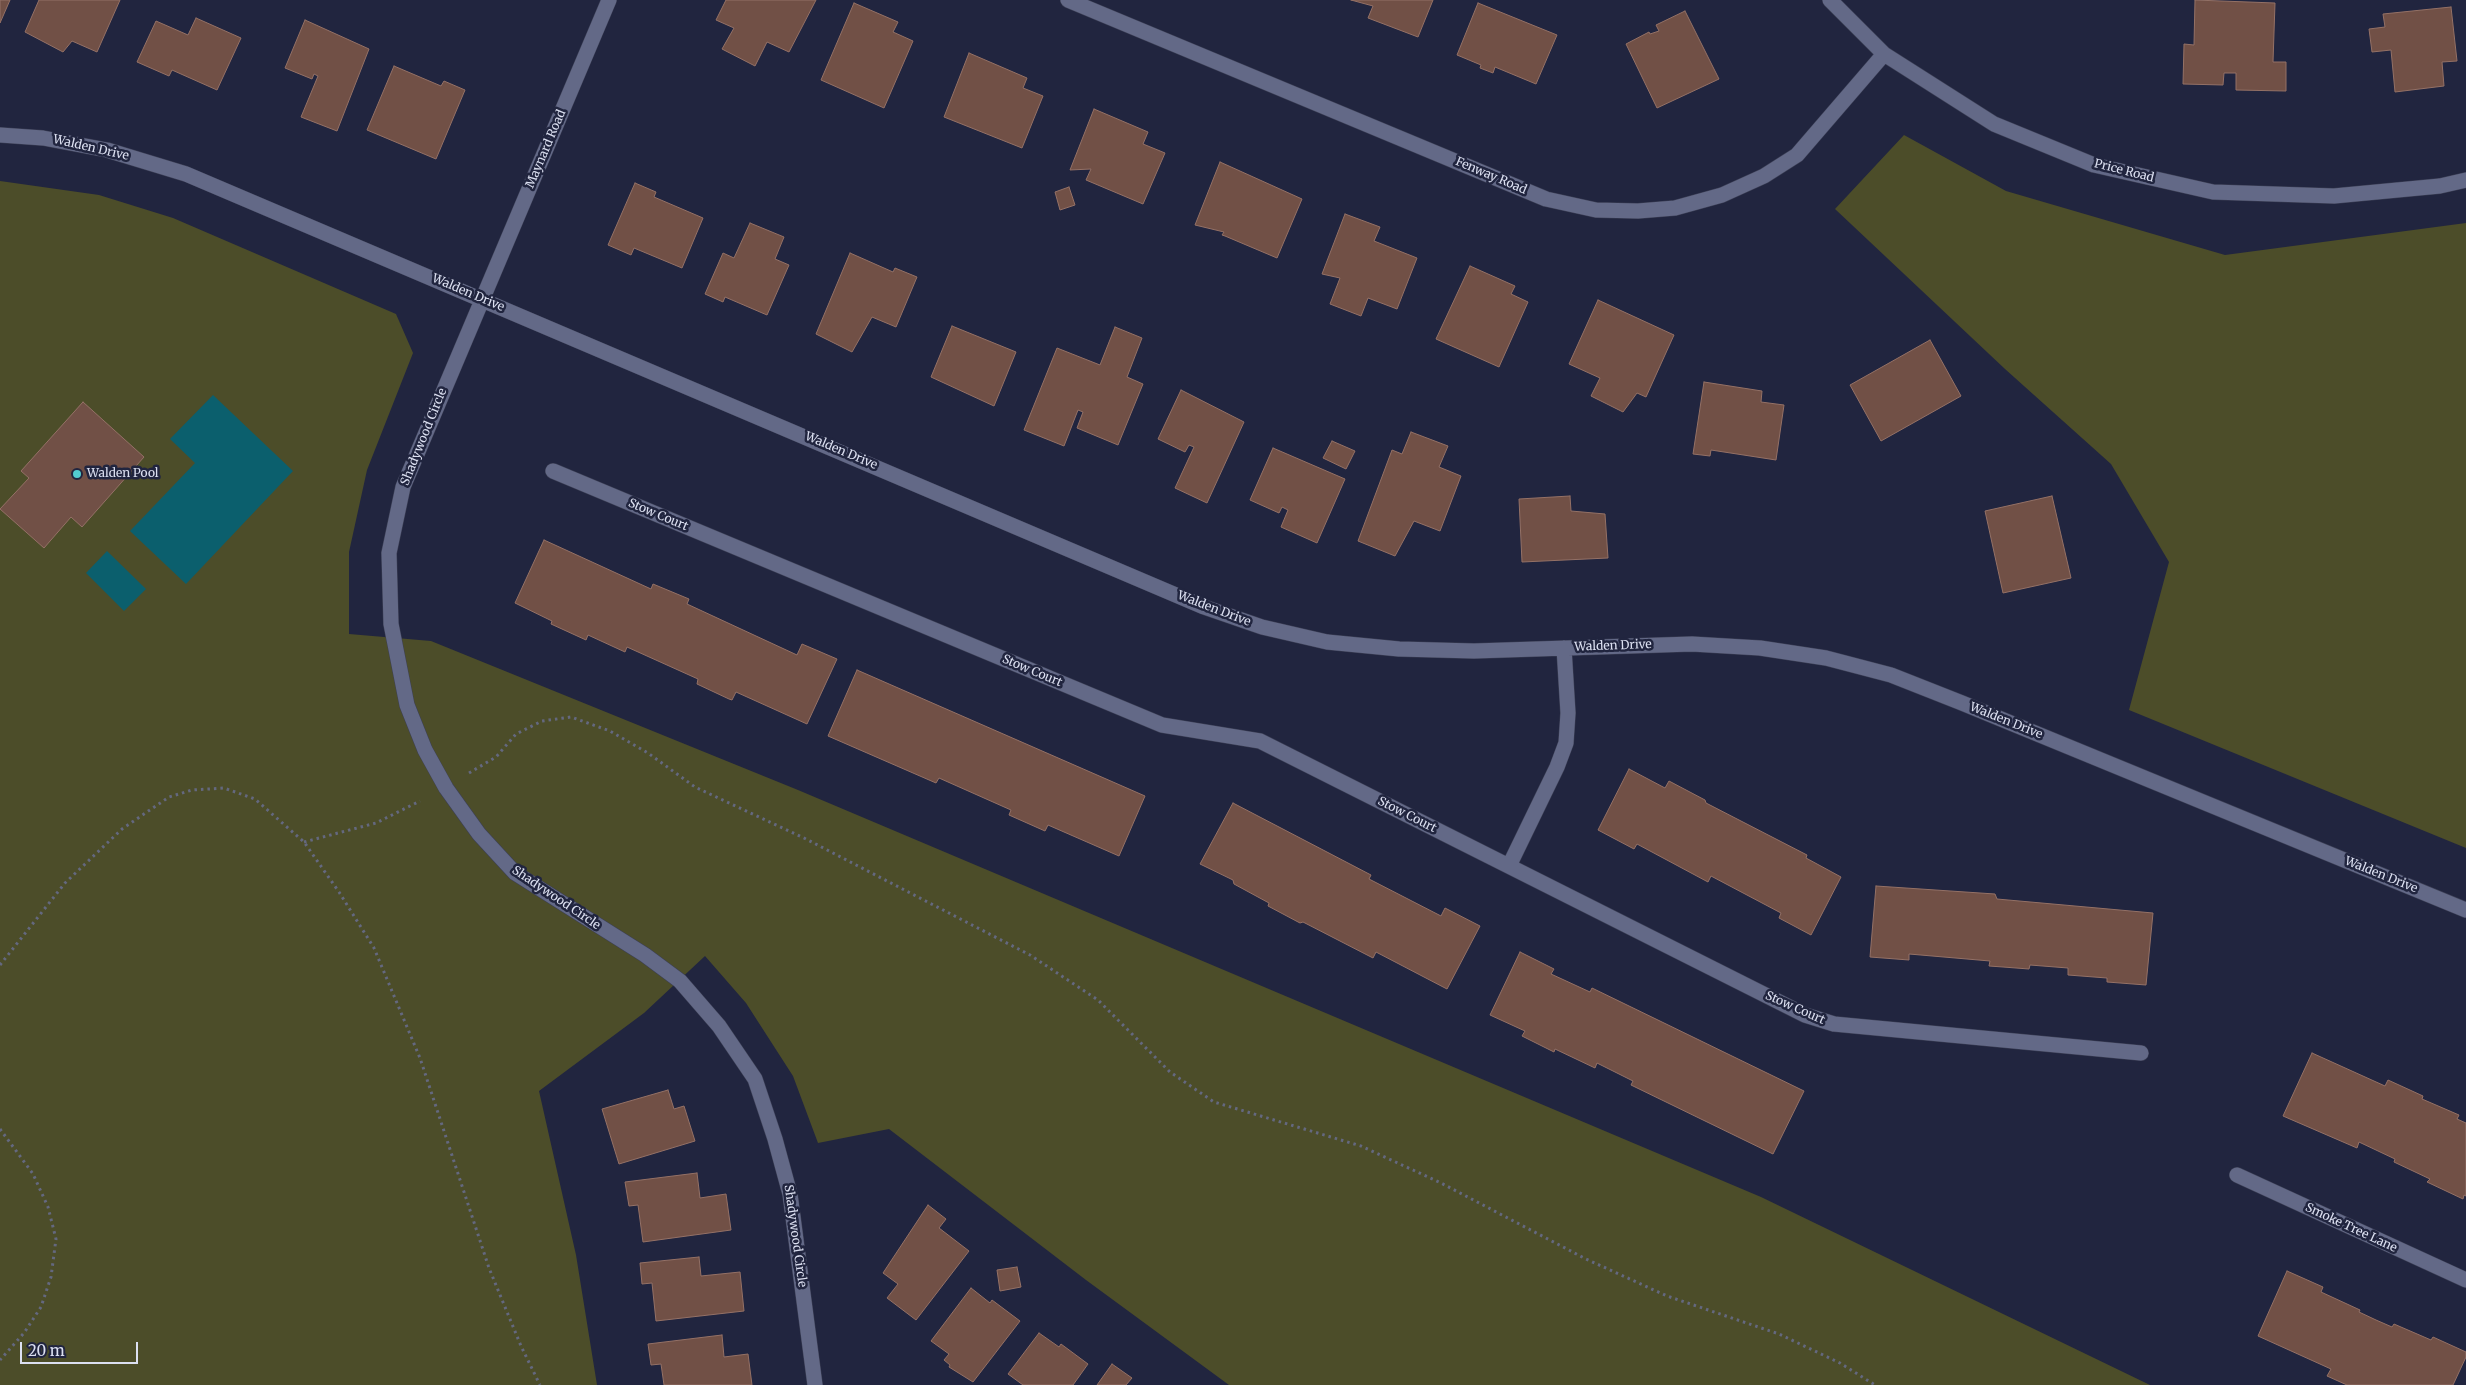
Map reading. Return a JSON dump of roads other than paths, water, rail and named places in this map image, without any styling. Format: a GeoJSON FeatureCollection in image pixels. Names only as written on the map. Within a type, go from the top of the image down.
{"type":"FeatureCollection","features":[{"type":"Feature","properties":{"kind":"street","name":"Maynard Road"},"geometry":{"type":"LineString","coordinates":[[482,298],[609,0]]}},
{"type":"Feature","properties":{"kind":"street","name":"Fenway Road"},"geometry":{"type":"LineString","coordinates":[[1068,0],[1546,199],[1596,210],[1638,212],[1676,208],[1722,195],[1764,176],[1797,155],[1884,54]]}},
{"type":"Feature","properties":{"kind":"street","name":"Price Road"},"geometry":{"type":"LineString","coordinates":[[1830,0],[1884,54],[1994,124],[2094,165],[2213,192],[2334,196],[2440,186],[2466,180]]}},
{"type":"Feature","properties":{"kind":"street","name":"Walden Drive"},"geometry":{"type":"LineString","coordinates":[[0,135],[43,138],[107,150],[186,174],[482,298],[1204,607],[1262,627],[1327,642],[1399,649],[1474,651],[1692,644],[1760,648],[1826,658],[1891,675],[2466,910]]}},
{"type":"Feature","properties":{"kind":"street","name":"Shadywood Circle"},"geometry":{"type":"LineString","coordinates":[[482,298],[403,487],[389,553],[391,624],[407,705],[425,750],[446,788],[478,834],[515,873],[645,955],[680,981],[719,1026],[755,1079],[776,1139],[790,1194],[815,1385]]}},
{"type":"Feature","properties":{"kind":"street","name":"Stow Court"},"geometry":{"type":"LineString","coordinates":[[553,471],[1162,725],[1260,741],[1805,1015],[1834,1024],[2141,1053]]}},
{"type":"Feature","properties":{"kind":"street"},"geometry":{"type":"LineString","coordinates":[[1509,866],[1557,767],[1566,743],[1568,713],[1564,648]]}},
{"type":"Feature","properties":{"kind":"street","name":"Smoke Tree Lane"},"geometry":{"type":"LineString","coordinates":[[2236,1175],[2466,1280]]}},
{"type":"Feature","properties":{"kind":"place","name":"Walden Pool"},"geometry":{"type":"Point","coordinates":[77,474]}}]}
